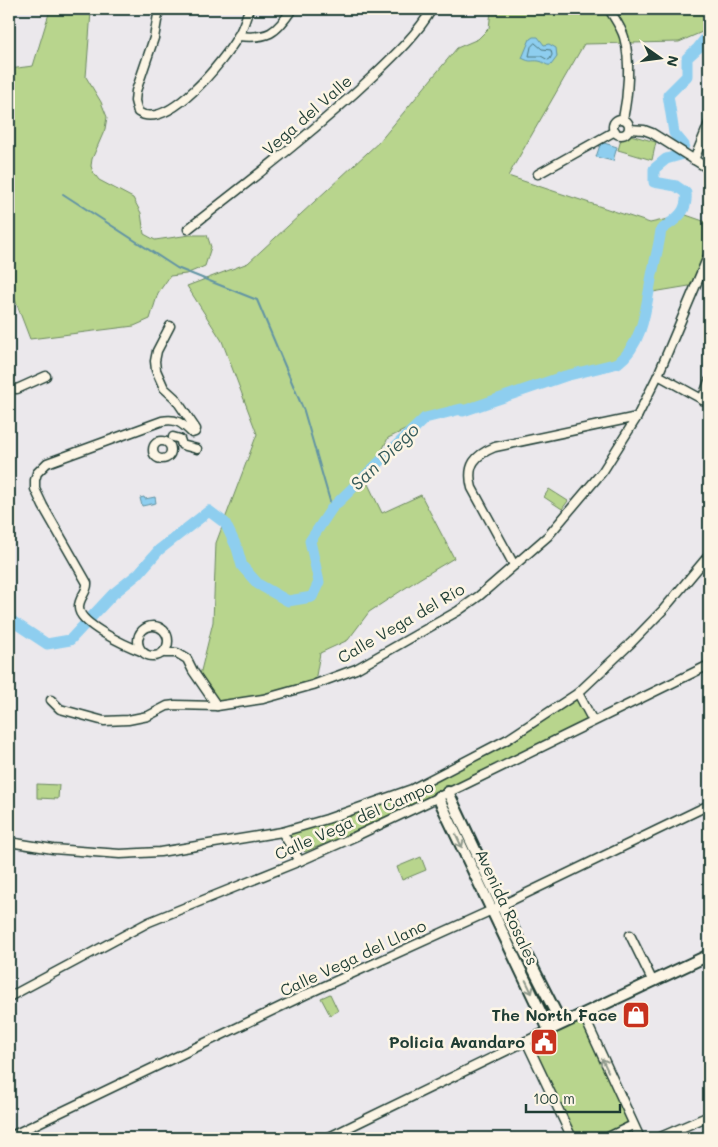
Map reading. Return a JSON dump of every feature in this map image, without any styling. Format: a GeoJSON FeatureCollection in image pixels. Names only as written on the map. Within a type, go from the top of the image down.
{"type":"FeatureCollection","features":[{"type":"Feature","properties":{"kind":"street"},"geometry":{"type":"LineString","coordinates":[[159,9],[154,38],[136,91],[136,108],[143,115],[160,115],[169,110],[203,82],[238,36],[249,9]]}},
{"type":"Feature","properties":{"kind":"street"},"geometry":{"type":"LineString","coordinates":[[238,36],[254,38],[270,34],[276,31],[292,9]]}},
{"type":"Feature","properties":{"kind":"street","name":"Vega del Valle"},"geometry":{"type":"LineString","coordinates":[[188,228],[266,168],[356,92],[388,62],[432,9]]}},
{"type":"Feature","properties":{"kind":"street"},"geometry":{"type":"LineString","coordinates":[[609,9],[621,31],[625,45],[628,87],[623,119]]}},
{"type":"Feature","properties":{"kind":"street"},"geometry":{"type":"LineString","coordinates":[[623,119],[627,121],[629,129]]}},
{"type":"Feature","properties":{"kind":"street"},"geometry":{"type":"LineString","coordinates":[[615,131],[615,122],[623,119]]}},
{"type":"Feature","properties":{"kind":"street"},"geometry":{"type":"LineString","coordinates":[[694,160],[709,123]]}},
{"type":"Feature","properties":{"kind":"street"},"geometry":{"type":"LineString","coordinates":[[538,174],[615,131],[623,134],[629,129],[644,130],[652,133],[709,169]]}},
{"type":"Feature","properties":{"kind":"street","name":"Calle Vega del Río"},"geometry":{"type":"LineString","coordinates":[[51,700],[60,709],[104,721],[128,720],[148,716],[167,706],[176,704],[216,706],[263,699],[313,685],[356,669],[458,611],[479,596],[548,536],[603,471],[637,417],[658,375],[709,254]]}},
{"type":"Feature","properties":{"kind":"street"},"geometry":{"type":"LineString","coordinates":[[170,326],[157,351],[155,366],[164,388],[181,406],[196,431],[192,433],[182,422],[162,421],[47,463],[37,472],[34,484],[37,493],[87,583],[87,588],[79,604],[79,611],[86,621],[130,647],[152,656],[177,652],[187,659],[216,706]]}},
{"type":"Feature","properties":{"kind":"street"},"geometry":{"type":"LineString","coordinates":[[658,375],[705,402],[709,381]]}},
{"type":"Feature","properties":{"kind":"street"},"geometry":{"type":"LineString","coordinates":[[9,388],[17,389],[46,376]]}},
{"type":"Feature","properties":{"kind":"street"},"geometry":{"type":"LineString","coordinates":[[514,565],[472,488],[470,480],[471,469],[476,458],[495,447],[637,417]]}},
{"type":"Feature","properties":{"kind":"street"},"geometry":{"type":"LineString","coordinates":[[182,422],[169,439],[180,439],[182,445],[198,449]]}},
{"type":"Feature","properties":{"kind":"street","name":"Calle Vega del Campo"},"geometry":{"type":"LineString","coordinates":[[282,832],[327,819],[424,784],[508,738],[578,693],[663,610],[709,555]]}},
{"type":"Feature","properties":{"kind":"street"},"geometry":{"type":"LineString","coordinates":[[141,651],[138,642],[140,633],[147,627],[156,626],[167,634],[169,643],[165,653]]}},
{"type":"Feature","properties":{"kind":"street","name":"Calle Vega del Campo"},"geometry":{"type":"LineString","coordinates":[[9,997],[149,922],[300,861],[443,795],[709,665]]}},
{"type":"Feature","properties":{"kind":"street"},"geometry":{"type":"LineString","coordinates":[[578,693],[593,721]]}},
{"type":"Feature","properties":{"kind":"street","name":"Avenida Rosales"},"geometry":{"type":"LineString","coordinates":[[443,795],[496,907],[549,1030]]}},
{"type":"Feature","properties":{"kind":"street","name":"Calle Vega del Llano"},"geometry":{"type":"LineString","coordinates":[[9,1137],[307,994],[496,907],[709,805]]}},
{"type":"Feature","properties":{"kind":"street"},"geometry":{"type":"LineString","coordinates":[[9,842],[53,849],[120,854],[160,852],[282,832],[300,861]]}},
{"type":"Feature","properties":{"kind":"street","name":"Avenida Rosales"},"geometry":{"type":"LineString","coordinates":[[496,907],[561,1023]]}},
{"type":"Feature","properties":{"kind":"street"},"geometry":{"type":"LineString","coordinates":[[630,935],[653,982]]}},
{"type":"Feature","properties":{"kind":"street"},"geometry":{"type":"LineString","coordinates":[[327,1138],[561,1023],[709,955]]}},
{"type":"Feature","properties":{"kind":"street"},"geometry":{"type":"LineString","coordinates":[[9,990],[17,993]]}},
{"type":"Feature","properties":{"kind":"street"},"geometry":{"type":"LineString","coordinates":[[583,1014],[640,1138]]}},
{"type":"Feature","properties":{"kind":"street"},"geometry":{"type":"LineString","coordinates":[[526,1041],[572,1138]]}},
{"type":"Feature","properties":{"kind":"street"},"geometry":{"type":"LineString","coordinates":[[658,1138],[709,1116]]}},
{"type":"Feature","properties":{"kind":"street"},"geometry":{"type":"LineString","coordinates":[[606,1138],[633,1125]]}},
{"type":"Feature","properties":{"kind":"green space"},"geometry":{"type":"Polygon","coordinates":[[[48,9],[92,9],[86,77],[101,102],[107,117],[105,129],[92,159],[91,166],[93,172],[99,180],[133,198],[141,213],[144,234],[155,240],[190,235],[207,235],[211,247],[205,266],[186,274],[170,276],[158,293],[150,319],[134,326],[30,339],[9,284],[9,69],[33,66],[50,10],[48,9]]]}},
{"type":"Feature","properties":{"kind":"green space"},"geometry":{"type":"Polygon","coordinates":[[[494,9],[709,9],[709,29],[679,42],[584,44],[508,176],[650,223],[686,215],[709,223],[709,247],[695,285],[653,292],[646,318],[634,349],[619,365],[565,378],[462,413],[460,410],[426,420],[388,438],[367,482],[382,513],[421,495],[454,558],[369,612],[348,640],[320,653],[314,687],[216,702],[200,675],[213,622],[216,543],[257,434],[222,341],[187,286],[248,263],[380,141],[457,48],[478,39],[489,28],[491,11],[494,9]]]}},
{"type":"Feature","properties":{"kind":"green space"},"geometry":{"type":"Polygon","coordinates":[[[623,133],[656,142],[652,160],[618,150],[623,133]]]}},
{"type":"Feature","properties":{"kind":"green space"},"geometry":{"type":"Polygon","coordinates":[[[549,489],[568,501],[562,509],[544,497],[549,489]]]}},
{"type":"Feature","properties":{"kind":"green space"},"geometry":{"type":"Polygon","coordinates":[[[577,694],[591,721],[518,754],[464,782],[305,852],[284,833],[413,790],[577,694]]]}},
{"type":"Feature","properties":{"kind":"green space"},"geometry":{"type":"Polygon","coordinates":[[[37,784],[59,785],[58,799],[37,798],[37,784]]]}},
{"type":"Feature","properties":{"kind":"green space"},"geometry":{"type":"Polygon","coordinates":[[[421,857],[426,870],[402,880],[397,867],[421,857]]]}},
{"type":"Feature","properties":{"kind":"green space"},"geometry":{"type":"Polygon","coordinates":[[[330,994],[338,1011],[330,1015],[321,998],[330,994]]]}},
{"type":"Feature","properties":{"kind":"green space"},"geometry":{"type":"Polygon","coordinates":[[[582,1018],[631,1122],[598,1138],[573,1138],[530,1043],[582,1018]]]}},
{"type":"Feature","properties":{"kind":"water"},"geometry":{"type":"Polygon","coordinates":[[[538,37],[544,45],[549,44],[556,48],[557,57],[551,65],[522,58],[530,39],[538,37]]]}},
{"type":"Feature","properties":{"kind":"water"},"geometry":{"type":"Polygon","coordinates":[[[601,142],[617,147],[613,161],[596,157],[601,142]]]}},
{"type":"Feature","properties":{"kind":"water"},"geometry":{"type":"Polygon","coordinates":[[[144,497],[145,499],[155,497],[156,503],[142,506],[140,498],[144,497]]]}},
{"type":"Feature","properties":{"kind":"waterway","name":"San Diego"},"geometry":{"type":"LineString","coordinates":[[9,619],[47,644],[70,640],[113,594],[138,574],[159,550],[209,511],[225,523],[237,548],[242,566],[258,584],[288,601],[312,597],[319,582],[310,541],[332,508],[425,418],[461,409],[463,411],[565,376],[618,363],[627,355],[639,334],[661,230],[680,215],[685,206],[686,193],[676,186],[654,182],[654,169],[666,159],[680,155],[684,145],[674,133],[668,95],[687,76],[687,58],[709,34]]}},
{"type":"Feature","properties":{"kind":"waterway"},"geometry":{"type":"LineString","coordinates":[[63,194],[177,268],[257,300],[304,411],[332,508]]}},
{"type":"Feature","properties":{"kind":"place","name":"The North Face"},"geometry":{"type":"Point","coordinates":[636,1015]}},
{"type":"Feature","properties":{"kind":"place","name":"Policia Avandaro"},"geometry":{"type":"Point","coordinates":[544,1042]}}]}
